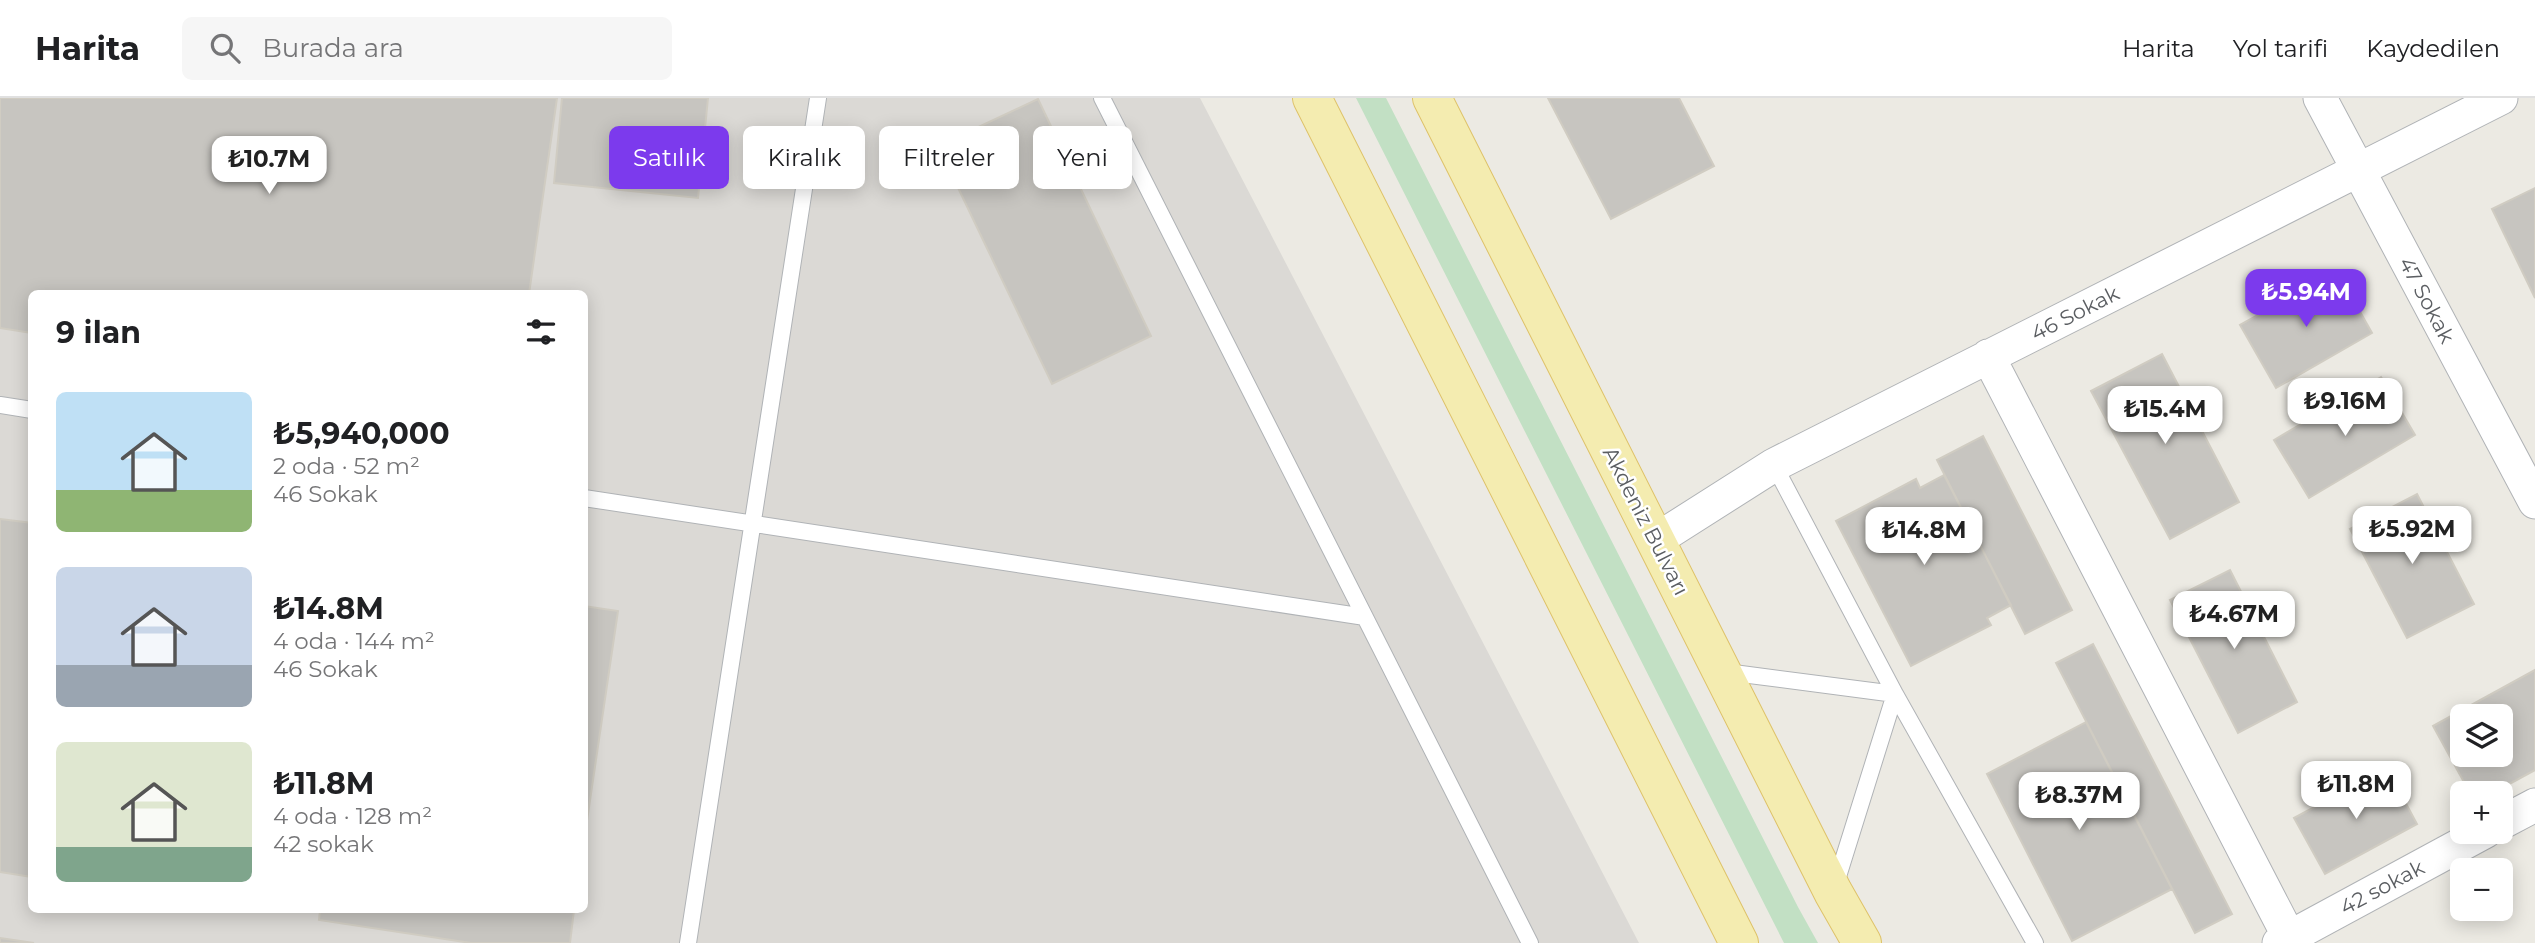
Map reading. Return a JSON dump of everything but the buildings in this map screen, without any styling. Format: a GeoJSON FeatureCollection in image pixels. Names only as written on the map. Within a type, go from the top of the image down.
{"type":"FeatureCollection","features":[{"type":"Feature","properties":{"kind":"main road"},"geometry":{"type":"LineString","coordinates":[[1312,98],[1739,943]]}},
{"type":"Feature","properties":{"kind":"main road","name":"Akdeniz Bulvarı"},"geometry":{"type":"LineString","coordinates":[[1432,98],[1833,892],[1862,943]]}},
{"type":"Feature","properties":{"kind":"street","name":"47 Sokak"},"geometry":{"type":"LineString","coordinates":[[2320,98],[2535,502]]}},
{"type":"Feature","properties":{"kind":"street","name":"46 Sokak"},"geometry":{"type":"LineString","coordinates":[[1656,540],[1774,466],[2501,98]]}},
{"type":"Feature","properties":{"kind":"street"},"geometry":{"type":"LineString","coordinates":[[1988,356],[2284,940]]}},
{"type":"Feature","properties":{"kind":"street"},"geometry":{"type":"LineString","coordinates":[[2513,816],[2535,804]]}},
{"type":"Feature","properties":{"kind":"street","name":"42 sokak"},"geometry":{"type":"LineString","coordinates":[[2284,940],[2462,844]]}},
{"type":"Feature","properties":{"kind":"lane"},"geometry":{"type":"LineString","coordinates":[[688,943],[818,98]]}},
{"type":"Feature","properties":{"kind":"lane"},"geometry":{"type":"LineString","coordinates":[[1102,98],[1531,943]]}},
{"type":"Feature","properties":{"kind":"lane"},"geometry":{"type":"LineString","coordinates":[[0,405],[28,409]]}},
{"type":"Feature","properties":{"kind":"lane"},"geometry":{"type":"LineString","coordinates":[[1774,466],[1895,694],[2035,943]]}},
{"type":"Feature","properties":{"kind":"lane"},"geometry":{"type":"LineString","coordinates":[[588,499],[1365,618]]}},
{"type":"Feature","properties":{"kind":"lane"},"geometry":{"type":"LineString","coordinates":[[1724,672],[1895,694]]}},
{"type":"Feature","properties":{"kind":"lane"},"geometry":{"type":"LineString","coordinates":[[1833,892],[1895,694]]}},
{"type":"Feature","properties":{"kind":"shaded area"},"geometry":{"type":"Polygon","coordinates":[[[0,98],[1200,98],[1639,943],[0,943],[0,98]]]}},
{"type":"Feature","properties":{"kind":"green space"},"geometry":{"type":"Polygon","coordinates":[[[1356,98],[1386,98],[1818,943],[1784,943],[1356,98]]]}}]}
